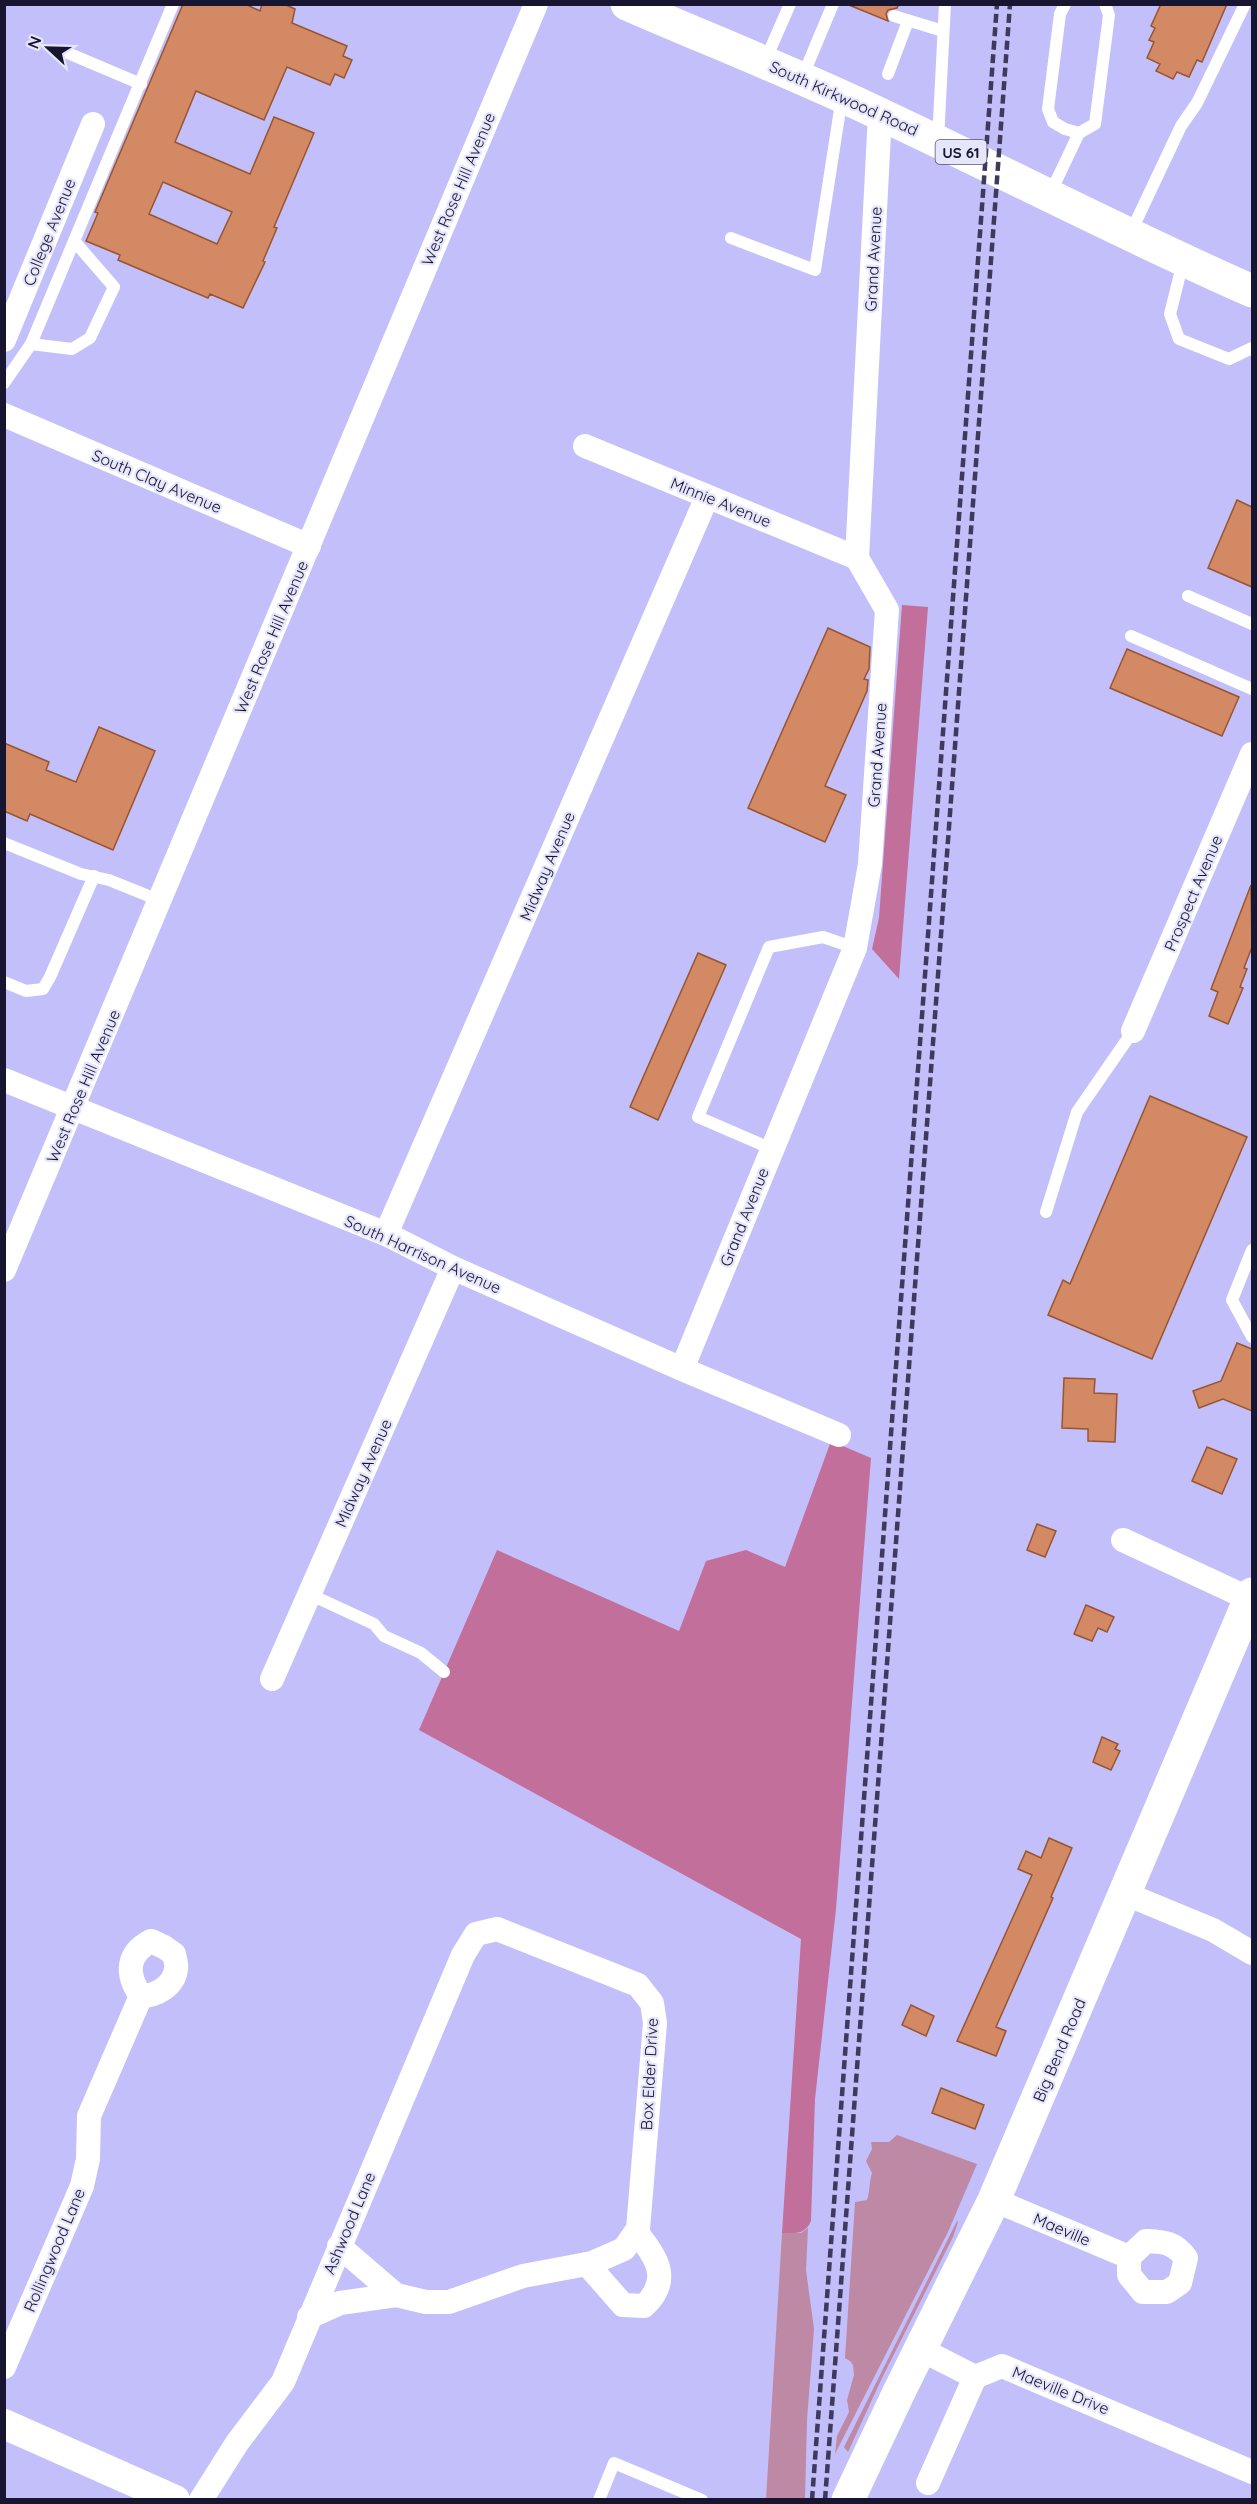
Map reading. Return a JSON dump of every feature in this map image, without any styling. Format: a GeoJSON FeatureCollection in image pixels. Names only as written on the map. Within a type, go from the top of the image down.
{"type":"FeatureCollection","features":[{"type":"Feature","properties":{"kind":"main road","name":"South Kirkwood Road"},"geometry":{"type":"LineString","coordinates":[[627,4],[880,114],[1050,194],[1184,261],[1252,289]]}},
{"type":"Feature","properties":{"kind":"main road","name":"Big Bend Road"},"geometry":{"type":"LineString","coordinates":[[848,2499],[994,2200],[1251,1596]]}},
{"type":"Feature","properties":{"kind":"street","name":"West Rose Hill Avenue"},"geometry":{"type":"LineString","coordinates":[[4,1270],[536,4]]}},
{"type":"Feature","properties":{"kind":"street","name":"Grand Avenue"},"geometry":{"type":"LineString","coordinates":[[682,1369],[855,948],[870,864],[887,610],[857,558],[880,114]]}},
{"type":"Feature","properties":{"kind":"street","name":"College Avenue"},"geometry":{"type":"LineString","coordinates":[[4,340],[97,144]]}},
{"type":"Feature","properties":{"kind":"street","name":"South Clay Avenue"},"geometry":{"type":"LineString","coordinates":[[4,415],[309,546]]}},
{"type":"Feature","properties":{"kind":"street","name":"Minnie Avenue"},"geometry":{"type":"LineString","coordinates":[[585,446],[857,558]]}},
{"type":"Feature","properties":{"kind":"street","name":"Midway Avenue"},"geometry":{"type":"LineString","coordinates":[[387,1234],[707,497]]}},
{"type":"Feature","properties":{"kind":"street","name":"Prospect Avenue"},"geometry":{"type":"LineString","coordinates":[[1134,1031],[1247,780],[1252,754]]}},
{"type":"Feature","properties":{"kind":"street","name":"South Harrison Avenue"},"geometry":{"type":"LineString","coordinates":[[4,1080],[387,1234],[453,1268],[839,1435]]}},
{"type":"Feature","properties":{"kind":"street","name":"Midway Avenue"},"geometry":{"type":"LineString","coordinates":[[272,1679],[453,1268]]}},
{"type":"Feature","properties":{"kind":"street"},"geometry":{"type":"LineString","coordinates":[[1123,1540],[1251,1596]]}},
{"type":"Feature","properties":{"kind":"street"},"geometry":{"type":"LineString","coordinates":[[1126,1894],[1213,1930],[1252,1953]]}},
{"type":"Feature","properties":{"kind":"street","name":"Box Elder Drive"},"geometry":{"type":"LineString","coordinates":[[476,1934],[497,1929],[523,1938],[638,1984],[652,2003],[655,2023],[636,2232]]}},
{"type":"Feature","properties":{"kind":"street","name":"Ashwood Lane"},"geometry":{"type":"LineString","coordinates":[[201,2499],[237,2443],[283,2382],[463,1955],[476,1934]]}},
{"type":"Feature","properties":{"kind":"street","name":"Rollingwood Lane"},"geometry":{"type":"LineString","coordinates":[[4,2367],[82,2186],[88,2158],[89,2116],[141,1996]]}},
{"type":"Feature","properties":{"kind":"street","name":"Maeville"},"geometry":{"type":"LineString","coordinates":[[994,2200],[1129,2258]]}},
{"type":"Feature","properties":{"kind":"street"},"geometry":{"type":"LineString","coordinates":[[309,2317],[340,2303],[396,2295],[426,2302],[449,2302],[523,2276],[588,2264],[624,2248],[636,2232],[654,2254],[660,2273],[657,2295],[644,2307],[623,2305],[588,2264]]}},
{"type":"Feature","properties":{"kind":"street"},"geometry":{"type":"LineString","coordinates":[[339,2246],[396,2295]]}},
{"type":"Feature","properties":{"kind":"street"},"geometry":{"type":"LineString","coordinates":[[920,2349],[975,2376],[928,2483]]}},
{"type":"Feature","properties":{"kind":"street","name":"Maeville Drive"},"geometry":{"type":"LineString","coordinates":[[975,2376],[1002,2366],[1252,2472]]}},
{"type":"Feature","properties":{"kind":"street"},"geometry":{"type":"LineString","coordinates":[[4,2424],[176,2499]]}},
{"type":"Feature","properties":{"kind":"lane"},"geometry":{"type":"LineString","coordinates":[[4,383],[31,344],[75,242],[97,144],[141,84],[173,4]]}},
{"type":"Feature","properties":{"kind":"lane"},"geometry":{"type":"LineString","coordinates":[[765,63],[790,4]]}},
{"type":"Feature","properties":{"kind":"lane"},"geometry":{"type":"LineString","coordinates":[[802,79],[833,4]]}},
{"type":"Feature","properties":{"kind":"lane"},"geometry":{"type":"LineString","coordinates":[[938,141],[945,4]]}},
{"type":"Feature","properties":{"kind":"lane"},"geometry":{"type":"LineString","coordinates":[[1050,194],[1079,133],[1095,124],[1109,15],[1105,4]]}},
{"type":"Feature","properties":{"kind":"lane"},"geometry":{"type":"LineString","coordinates":[[1129,235],[1181,126],[1197,104],[1245,4]]}},
{"type":"Feature","properties":{"kind":"lane"},"geometry":{"type":"LineString","coordinates":[[1064,5],[1060,14],[1048,109],[1053,122],[1079,133]]}},
{"type":"Feature","properties":{"kind":"lane"},"geometry":{"type":"LineString","coordinates":[[894,16],[943,31]]}},
{"type":"Feature","properties":{"kind":"lane"},"geometry":{"type":"LineString","coordinates":[[888,74],[908,21]]}},
{"type":"Feature","properties":{"kind":"lane"},"geometry":{"type":"LineString","coordinates":[[63,51],[141,84]]}},
{"type":"Feature","properties":{"kind":"lane"},"geometry":{"type":"LineString","coordinates":[[731,238],[815,270],[842,97]]}},
{"type":"Feature","properties":{"kind":"lane"},"geometry":{"type":"LineString","coordinates":[[31,344],[72,348],[90,338],[114,287],[75,242]]}},
{"type":"Feature","properties":{"kind":"lane"},"geometry":{"type":"LineString","coordinates":[[1184,261],[1170,314],[1179,339],[1229,359],[1252,348]]}},
{"type":"Feature","properties":{"kind":"lane"},"geometry":{"type":"LineString","coordinates":[[1188,596],[1252,624]]}},
{"type":"Feature","properties":{"kind":"lane"},"geometry":{"type":"LineString","coordinates":[[1131,636],[1252,689]]}},
{"type":"Feature","properties":{"kind":"lane"},"geometry":{"type":"LineString","coordinates":[[4,843],[81,874],[94,876],[160,901]]}},
{"type":"Feature","properties":{"kind":"lane"},"geometry":{"type":"LineString","coordinates":[[4,982],[26,991],[34,992],[43,989],[94,876]]}},
{"type":"Feature","properties":{"kind":"lane"},"geometry":{"type":"LineString","coordinates":[[772,1149],[698,1117],[770,947],[823,937],[855,948]]}},
{"type":"Feature","properties":{"kind":"lane"},"geometry":{"type":"LineString","coordinates":[[1046,1212],[1077,1112],[1134,1031]]}},
{"type":"Feature","properties":{"kind":"lane"},"geometry":{"type":"LineString","coordinates":[[1252,1250],[1232,1300],[1252,1337]]}},
{"type":"Feature","properties":{"kind":"lane"},"geometry":{"type":"LineString","coordinates":[[309,1594],[374,1624],[384,1636],[421,1653],[444,1672]]}},
{"type":"Feature","properties":{"kind":"lane"},"geometry":{"type":"LineString","coordinates":[[598,2499],[614,2463],[702,2499]]}},
{"type":"Feature","properties":{"kind":"shaded area"},"geometry":{"type":"Polygon","coordinates":[[[902,605],[928,607],[899,979],[872,949],[879,918],[902,605]]]}},
{"type":"Feature","properties":{"kind":"shaded area"},"geometry":{"type":"Polygon","coordinates":[[[831,1441],[871,1458],[836,1909],[815,2099],[811,2221],[803,2231],[782,2233],[801,1939],[419,1730],[497,1550],[679,1631],[706,1561],[746,1550],[785,1567],[831,1441]]]}},
{"type":"Feature","properties":{"kind":"shaded area"},"geometry":{"type":"Polygon","coordinates":[[[897,2135],[977,2164],[948,2232],[835,2454],[837,2436],[849,2412],[847,2400],[854,2375],[853,2365],[845,2358],[855,2202],[867,2200],[868,2197],[872,2173],[866,2161],[872,2149],[871,2142],[889,2142],[897,2135]]]}},
{"type":"Feature","properties":{"kind":"shaded area"},"geometry":{"type":"Polygon","coordinates":[[[957,2221],[953,2237],[882,2378],[848,2452],[844,2447],[957,2221]]]}},
{"type":"Feature","properties":{"kind":"shaded area"},"geometry":{"type":"Polygon","coordinates":[[[808,2228],[806,2270],[814,2329],[807,2420],[805,2499],[766,2500],[782,2233],[801,2233],[808,2228]]]}},
{"type":"Feature","properties":{"kind":"building"},"geometry":{"type":"Polygon","coordinates":[[[183,4],[245,4],[260,11],[262,4],[284,4],[295,9],[292,23],[347,46],[343,56],[352,60],[344,78],[335,74],[330,85],[287,67],[264,120],[196,91],[175,142],[250,174],[274,117],[314,133],[274,227],[277,228],[263,261],[265,262],[243,308],[210,294],[208,298],[118,260],[120,255],[86,241],[98,213],[95,212],[183,4]],[[163,182],[149,214],[217,244],[232,212],[163,182]]]}},
{"type":"Feature","properties":{"kind":"building"},"geometry":{"type":"Polygon","coordinates":[[[899,4],[897,8],[888,10],[886,14],[888,21],[849,5],[899,4]]]}},
{"type":"Feature","properties":{"kind":"building"},"geometry":{"type":"Polygon","coordinates":[[[1161,4],[1227,4],[1202,62],[1197,60],[1189,77],[1177,72],[1173,79],[1156,71],[1160,64],[1147,58],[1154,42],[1149,40],[1155,28],[1151,26],[1161,4]]]}},
{"type":"Feature","properties":{"kind":"building"},"geometry":{"type":"Polygon","coordinates":[[[1237,500],[1252,507],[1252,587],[1208,568],[1237,500]]]}},
{"type":"Feature","properties":{"kind":"building"},"geometry":{"type":"Polygon","coordinates":[[[828,628],[870,647],[869,669],[864,679],[868,680],[867,691],[825,786],[846,795],[825,842],[748,808],[828,628]]]}},
{"type":"Feature","properties":{"kind":"building"},"geometry":{"type":"Polygon","coordinates":[[[1127,649],[1239,697],[1222,736],[1110,688],[1127,649]]]}},
{"type":"Feature","properties":{"kind":"building"},"geometry":{"type":"Polygon","coordinates":[[[99,727],[155,751],[113,850],[30,814],[27,821],[4,811],[4,743],[49,762],[46,770],[76,782],[99,727]]]}},
{"type":"Feature","properties":{"kind":"building"},"geometry":{"type":"Polygon","coordinates":[[[1251,885],[1252,947],[1244,968],[1247,969],[1240,987],[1243,988],[1228,1024],[1209,1016],[1218,992],[1211,989],[1251,885]]]}},
{"type":"Feature","properties":{"kind":"building"},"geometry":{"type":"Polygon","coordinates":[[[698,953],[726,965],[658,1120],[630,1107],[698,953]]]}},
{"type":"Feature","properties":{"kind":"building"},"geometry":{"type":"Polygon","coordinates":[[[1150,1096],[1247,1137],[1152,1359],[1048,1315],[1063,1280],[1070,1284],[1150,1096]]]}},
{"type":"Feature","properties":{"kind":"building"},"geometry":{"type":"Polygon","coordinates":[[[1237,1343],[1252,1349],[1252,1411],[1223,1399],[1199,1408],[1193,1391],[1221,1381],[1237,1343]]]}},
{"type":"Feature","properties":{"kind":"building"},"geometry":{"type":"Polygon","coordinates":[[[1064,1378],[1095,1379],[1094,1393],[1117,1394],[1115,1442],[1088,1441],[1088,1429],[1062,1428],[1064,1378]]]}},
{"type":"Feature","properties":{"kind":"building"},"geometry":{"type":"Polygon","coordinates":[[[1207,1447],[1237,1459],[1222,1494],[1192,1481],[1207,1447]]]}},
{"type":"Feature","properties":{"kind":"building"},"geometry":{"type":"Polygon","coordinates":[[[1037,1524],[1056,1531],[1045,1557],[1027,1550],[1037,1524]]]}},
{"type":"Feature","properties":{"kind":"building"},"geometry":{"type":"Polygon","coordinates":[[[1086,1605],[1114,1617],[1107,1632],[1098,1628],[1092,1641],[1074,1634],[1086,1605]]]}},
{"type":"Feature","properties":{"kind":"building"},"geometry":{"type":"Polygon","coordinates":[[[1102,1737],[1118,1744],[1115,1749],[1120,1751],[1111,1770],[1093,1762],[1102,1737]]]}},
{"type":"Feature","properties":{"kind":"building"},"geometry":{"type":"Polygon","coordinates":[[[1049,1838],[1072,1848],[1051,1897],[1053,1898],[996,2027],[1006,2031],[996,2056],[957,2041],[1032,1875],[1018,1869],[1026,1851],[1041,1858],[1049,1838]]]}},
{"type":"Feature","properties":{"kind":"building"},"geometry":{"type":"Polygon","coordinates":[[[911,2005],[934,2016],[926,2036],[902,2025],[911,2005]]]}},
{"type":"Feature","properties":{"kind":"building"},"geometry":{"type":"Polygon","coordinates":[[[941,2088],[984,2105],[975,2129],[932,2113],[941,2088]]]}},
{"type":"Feature","properties":{"kind":"railway"},"geometry":{"type":"LineString","coordinates":[[812,2500],[997,4]]}},
{"type":"Feature","properties":{"kind":"railway"},"geometry":{"type":"LineString","coordinates":[[825,2500],[1010,4]]}}]}
